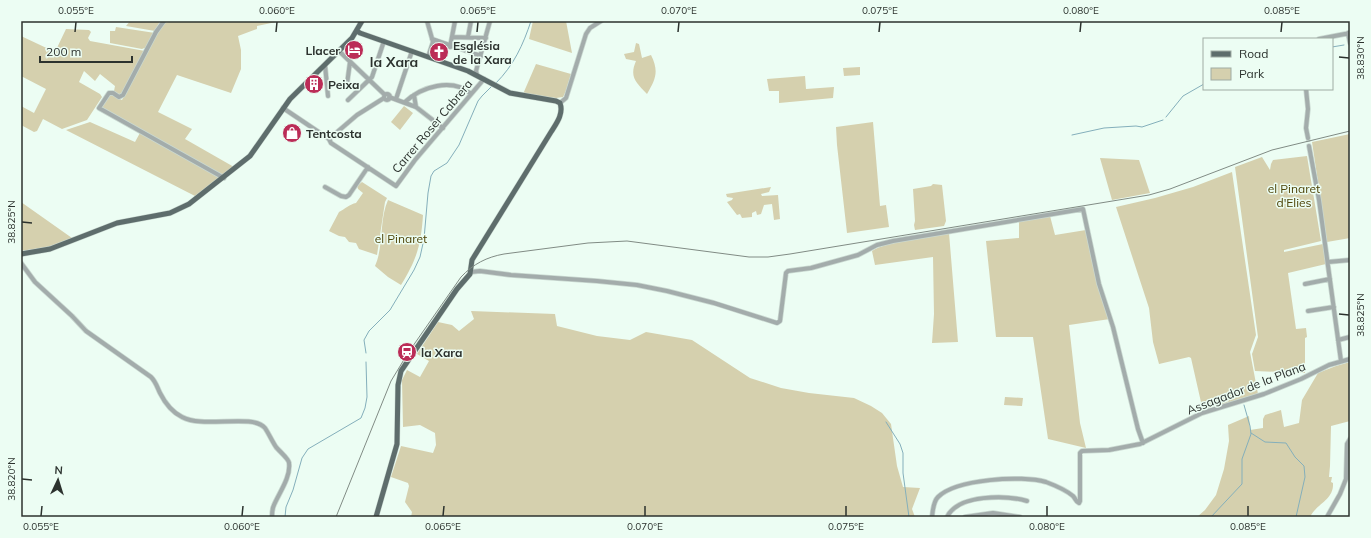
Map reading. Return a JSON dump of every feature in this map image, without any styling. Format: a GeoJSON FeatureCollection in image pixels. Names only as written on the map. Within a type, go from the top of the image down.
{"type":"FeatureCollection","features":[{"type":"Feature","properties":{"kind":"main road"},"geometry":{"type":"LineString","coordinates":[[21,254],[52,248],[122,222],[166,214],[179,210],[190,204],[250,156],[283,108],[297,92],[339,51],[357,31],[362,21]]}},
{"type":"Feature","properties":{"kind":"main road"},"geometry":{"type":"LineString","coordinates":[[357,31],[384,42],[475,73],[489,82],[514,94],[551,99],[560,103],[562,111],[556,124],[472,260],[471,272],[401,371],[398,385],[397,444],[376,517]]}},
{"type":"Feature","properties":{"kind":"street"},"geometry":{"type":"LineString","coordinates":[[164,21],[156,32],[123,95],[120,97],[113,93],[109,93],[99,108],[224,178]]}},
{"type":"Feature","properties":{"kind":"street"},"geometry":{"type":"LineString","coordinates":[[427,21],[433,43],[428,57]]}},
{"type":"Feature","properties":{"kind":"street"},"geometry":{"type":"LineString","coordinates":[[450,47],[455,21]]}},
{"type":"Feature","properties":{"kind":"street"},"geometry":{"type":"LineString","coordinates":[[468,37],[471,21]]}},
{"type":"Feature","properties":{"kind":"street"},"geometry":{"type":"LineString","coordinates":[[475,73],[490,21]]}},
{"type":"Feature","properties":{"kind":"street"},"geometry":{"type":"LineString","coordinates":[[560,103],[566,98],[586,34],[590,28],[601,21]]}},
{"type":"Feature","properties":{"kind":"street"},"geometry":{"type":"LineString","coordinates":[[1324,38],[1349,33],[1350,43]]}},
{"type":"Feature","properties":{"kind":"street"},"geometry":{"type":"LineString","coordinates":[[452,36],[486,38]]}},
{"type":"Feature","properties":{"kind":"street"},"geometry":{"type":"LineString","coordinates":[[432,39],[450,47],[481,56]]}},
{"type":"Feature","properties":{"kind":"street"},"geometry":{"type":"LineString","coordinates":[[348,100],[368,79],[372,77],[384,42]]}},
{"type":"Feature","properties":{"kind":"street"},"geometry":{"type":"LineString","coordinates":[[339,51],[387,100],[389,97],[396,98],[416,107],[443,128]]}},
{"type":"Feature","properties":{"kind":"street"},"geometry":{"type":"LineString","coordinates":[[396,98],[412,51]]}},
{"type":"Feature","properties":{"kind":"street"},"geometry":{"type":"LineString","coordinates":[[347,84],[350,62]]}},
{"type":"Feature","properties":{"kind":"street"},"geometry":{"type":"LineString","coordinates":[[325,64],[328,96]]}},
{"type":"Feature","properties":{"kind":"street","name":"Carrer Roser Cabrera"},"geometry":{"type":"LineString","coordinates":[[368,167],[396,186],[408,169],[484,79]]}},
{"type":"Feature","properties":{"kind":"street"},"geometry":{"type":"LineString","coordinates":[[405,102],[414,95],[434,86],[444,84],[464,89],[471,94]]}},
{"type":"Feature","properties":{"kind":"street"},"geometry":{"type":"LineString","coordinates":[[1306,90],[1308,109],[1306,128],[1308,138]]}},
{"type":"Feature","properties":{"kind":"street"},"geometry":{"type":"LineString","coordinates":[[414,95],[416,107]]}},
{"type":"Feature","properties":{"kind":"street"},"geometry":{"type":"LineString","coordinates":[[329,139],[357,115],[384,97]]}},
{"type":"Feature","properties":{"kind":"street"},"geometry":{"type":"LineString","coordinates":[[283,108],[329,139],[331,143],[368,167],[346,197],[341,196],[325,187]]}},
{"type":"Feature","properties":{"kind":"street"},"geometry":{"type":"LineString","coordinates":[[1310,146],[1328,262],[1341,361]]}},
{"type":"Feature","properties":{"kind":"street"},"geometry":{"type":"LineString","coordinates":[[471,272],[480,271],[511,275],[637,285],[714,303],[777,323],[780,321],[786,273],[788,271],[811,268],[858,255],[878,245],[894,241],[1083,210],[1099,284],[1113,327],[1138,430],[1143,443]]}},
{"type":"Feature","properties":{"kind":"street"},"geometry":{"type":"LineString","coordinates":[[1328,262],[1350,260]]}},
{"type":"Feature","properties":{"kind":"street"},"geometry":{"type":"LineString","coordinates":[[21,263],[35,282],[86,331],[151,377],[155,381],[160,394],[170,408],[182,417],[193,422],[233,421],[257,423],[265,428],[280,453],[289,460],[290,464],[285,482],[273,507],[272,517]]}},
{"type":"Feature","properties":{"kind":"street"},"geometry":{"type":"LineString","coordinates":[[1305,284],[1330,280]]}},
{"type":"Feature","properties":{"kind":"street"},"geometry":{"type":"LineString","coordinates":[[1308,311],[1334,306]]}},
{"type":"Feature","properties":{"kind":"street"},"geometry":{"type":"LineString","coordinates":[[1338,340],[1350,337]]}},
{"type":"Feature","properties":{"kind":"street","name":"Assagador de la Plana"},"geometry":{"type":"LineString","coordinates":[[932,517],[936,499],[947,491],[967,485],[1000,479],[1035,480],[1047,483],[1073,496],[1076,502],[1079,503],[1081,451],[1108,450],[1143,443],[1202,413],[1264,394],[1330,365],[1350,359]]}},
{"type":"Feature","properties":{"kind":"street"},"geometry":{"type":"LineString","coordinates":[[1327,517],[1340,494],[1346,479],[1347,444],[1350,439]]}},
{"type":"Feature","properties":{"kind":"street"},"geometry":{"type":"LineString","coordinates":[[947,517],[952,509],[959,504],[968,501],[998,498],[1027,500]]}},
{"type":"Feature","properties":{"kind":"street"},"geometry":{"type":"LineString","coordinates":[[965,517],[993,513],[1020,517]]}},
{"type":"Feature","properties":{"kind":"green space"},"geometry":{"type":"Polygon","coordinates":[[[130,21],[160,21],[155,31],[126,26],[130,21]]]}},
{"type":"Feature","properties":{"kind":"green space"},"geometry":{"type":"Polygon","coordinates":[[[175,21],[276,22],[257,26],[257,29],[238,36],[241,50],[241,69],[231,93],[177,75],[158,112],[192,129],[185,139],[234,167],[195,196],[66,130],[90,122],[135,142],[141,131],[101,108],[110,94],[122,100],[162,25],[164,23],[175,21]]]}},
{"type":"Feature","properties":{"kind":"green space"},"geometry":{"type":"Polygon","coordinates":[[[533,21],[566,21],[572,53],[529,39],[533,21]]]}},
{"type":"Feature","properties":{"kind":"green space"},"geometry":{"type":"Polygon","coordinates":[[[116,27],[155,33],[147,47],[142,49],[110,43],[110,31],[115,31],[116,27]]]}},
{"type":"Feature","properties":{"kind":"green space"},"geometry":{"type":"Polygon","coordinates":[[[66,29],[89,30],[91,32],[88,38],[90,41],[145,51],[122,94],[120,95],[114,91],[115,86],[100,74],[95,81],[84,71],[79,82],[100,94],[102,97],[87,120],[62,129],[43,119],[37,131],[34,132],[21,125],[21,106],[34,113],[46,89],[21,76],[21,36],[55,52],[66,29]]]}},
{"type":"Feature","properties":{"kind":"green space"},"geometry":{"type":"Polygon","coordinates":[[[636,43],[639,44],[642,58],[651,55],[656,70],[653,84],[647,94],[635,79],[633,71],[636,61],[626,59],[624,54],[634,52],[636,43]]]}},
{"type":"Feature","properties":{"kind":"green space"},"geometry":{"type":"Polygon","coordinates":[[[536,64],[571,74],[563,97],[556,98],[523,94],[536,64]]]}},
{"type":"Feature","properties":{"kind":"green space"},"geometry":{"type":"Polygon","coordinates":[[[860,67],[860,75],[844,76],[843,68],[860,67]]]}},
{"type":"Feature","properties":{"kind":"green space"},"geometry":{"type":"Polygon","coordinates":[[[805,76],[806,89],[834,87],[833,98],[779,103],[779,91],[769,91],[767,79],[805,76]]]}},
{"type":"Feature","properties":{"kind":"green space"},"geometry":{"type":"Polygon","coordinates":[[[404,106],[413,113],[400,130],[391,122],[404,106]]]}},
{"type":"Feature","properties":{"kind":"green space"},"geometry":{"type":"Polygon","coordinates":[[[873,122],[880,206],[886,205],[889,227],[847,233],[836,127],[873,122]]]}},
{"type":"Feature","properties":{"kind":"green space"},"geometry":{"type":"Polygon","coordinates":[[[1350,134],[1350,238],[1327,242],[1312,142],[1350,134]]]}},
{"type":"Feature","properties":{"kind":"green space","name":"el Pinaret d'Elies"},"geometry":{"type":"Polygon","coordinates":[[[1307,156],[1321,241],[1284,250],[1284,252],[1323,244],[1326,264],[1288,273],[1296,329],[1306,328],[1305,373],[1255,371],[1252,354],[1258,337],[1235,167],[1262,157],[1270,170],[1273,160],[1307,156]]]}},
{"type":"Feature","properties":{"kind":"green space"},"geometry":{"type":"Polygon","coordinates":[[[1100,158],[1139,160],[1150,193],[1112,200],[1100,158]]]}},
{"type":"Feature","properties":{"kind":"green space"},"geometry":{"type":"Polygon","coordinates":[[[1232,172],[1256,335],[1250,352],[1258,394],[1203,411],[1191,358],[1189,357],[1159,364],[1153,342],[1149,308],[1116,207],[1193,187],[1232,172]]]}},
{"type":"Feature","properties":{"kind":"green space"},"geometry":{"type":"Polygon","coordinates":[[[362,182],[387,198],[385,202],[377,255],[359,249],[356,243],[349,242],[345,237],[329,231],[339,212],[356,203],[363,193],[357,186],[362,182]]]}},
{"type":"Feature","properties":{"kind":"green space"},"geometry":{"type":"Polygon","coordinates":[[[933,184],[942,185],[946,221],[944,226],[915,230],[913,189],[931,186],[933,184]]]}},
{"type":"Feature","properties":{"kind":"green space"},"geometry":{"type":"Polygon","coordinates":[[[771,187],[769,192],[761,194],[762,196],[778,195],[780,219],[774,220],[772,204],[764,205],[761,214],[757,215],[756,211],[752,213],[752,217],[742,218],[740,214],[737,215],[727,202],[733,198],[727,197],[726,194],[771,187]]]}},
{"type":"Feature","properties":{"kind":"green space","name":"el Pinaret"},"geometry":{"type":"Polygon","coordinates":[[[388,200],[423,215],[421,235],[417,252],[401,285],[388,277],[375,266],[380,250],[383,216],[388,200]]]}},
{"type":"Feature","properties":{"kind":"green space"},"geometry":{"type":"Polygon","coordinates":[[[21,202],[72,238],[48,247],[21,251],[21,202]]]}},
{"type":"Feature","properties":{"kind":"green space"},"geometry":{"type":"Polygon","coordinates":[[[1050,216],[1055,235],[1086,230],[1110,319],[1069,325],[1080,423],[1086,448],[1048,439],[1033,337],[996,337],[986,241],[1019,238],[1019,221],[1050,216]]]}},
{"type":"Feature","properties":{"kind":"green space"},"geometry":{"type":"Polygon","coordinates":[[[949,233],[958,342],[932,343],[934,314],[933,257],[875,265],[872,251],[898,242],[949,233]]]}},
{"type":"Feature","properties":{"kind":"green space"},"geometry":{"type":"Polygon","coordinates":[[[471,311],[555,314],[557,326],[597,336],[630,340],[646,332],[692,340],[750,378],[781,388],[854,398],[882,413],[891,424],[897,466],[903,487],[920,488],[912,509],[915,517],[411,517],[412,512],[405,502],[409,486],[408,483],[391,477],[401,446],[433,453],[436,445],[435,433],[420,425],[403,427],[402,380],[407,370],[420,377],[429,361],[417,354],[438,322],[452,325],[459,331],[474,319],[471,311]]]}},
{"type":"Feature","properties":{"kind":"green space"},"geometry":{"type":"Polygon","coordinates":[[[1350,362],[1350,421],[1331,426],[1329,477],[1332,477],[1331,482],[1333,483],[1333,489],[1328,498],[1313,512],[1310,517],[1197,517],[1205,510],[1216,495],[1224,469],[1229,441],[1228,425],[1249,416],[1250,430],[1263,428],[1263,419],[1265,415],[1281,410],[1284,427],[1299,423],[1302,400],[1318,373],[1350,362]]]}},
{"type":"Feature","properties":{"kind":"green space"},"geometry":{"type":"Polygon","coordinates":[[[1005,397],[1023,398],[1022,406],[1004,405],[1005,397]]]}},
{"type":"Feature","properties":{"kind":"waterway"},"geometry":{"type":"LineString","coordinates":[[496,83],[513,62],[525,38],[531,21]]}},
{"type":"Feature","properties":{"kind":"waterway"},"geometry":{"type":"LineString","coordinates":[[1333,47],[1344,45]]}},
{"type":"Feature","properties":{"kind":"waterway"},"geometry":{"type":"LineString","coordinates":[[1166,117],[1183,96],[1203,85]]}},
{"type":"Feature","properties":{"kind":"waterway"},"geometry":{"type":"LineString","coordinates":[[366,353],[364,340],[369,331],[390,310],[420,257],[424,239],[431,176],[434,171],[447,163],[459,145],[478,101],[492,86]]}},
{"type":"Feature","properties":{"kind":"waterway"},"geometry":{"type":"LineString","coordinates":[[1072,135],[1104,128],[1142,127],[1163,120]]}},
{"type":"Feature","properties":{"kind":"waterway"},"geometry":{"type":"LineString","coordinates":[[285,517],[286,507],[293,490],[302,458],[308,449],[361,418],[367,397],[366,362]]}},
{"type":"Feature","properties":{"kind":"waterway"},"geometry":{"type":"LineString","coordinates":[[1211,517],[1242,484],[1242,459],[1251,434],[1244,405]]}},
{"type":"Feature","properties":{"kind":"waterway"},"geometry":{"type":"LineString","coordinates":[[886,422],[900,444],[903,453],[903,473],[909,517]]}},
{"type":"Feature","properties":{"kind":"waterway"},"geometry":{"type":"LineString","coordinates":[[1251,433],[1265,442],[1286,443],[1295,457],[1304,466],[1305,477],[1296,517]]}},
{"type":"Feature","properties":{"kind":"tunnel"},"geometry":{"type":"LineString","coordinates":[[1308,138],[1309,146]]}},
{"type":"Feature","properties":{"kind":"tram line"},"geometry":{"type":"LineString","coordinates":[[336,517],[391,381],[408,353],[461,277],[470,268],[486,259],[504,254],[588,243],[627,241],[749,257],[768,257],[790,254],[1149,195],[1170,189],[1272,150],[1350,131]]}},
{"type":"Feature","properties":{"kind":"place","name":"Llacer"},"geometry":{"type":"Point","coordinates":[354,50]}},
{"type":"Feature","properties":{"kind":"place","name":"Església de la Xara"},"geometry":{"type":"Point","coordinates":[439,52]}},
{"type":"Feature","properties":{"kind":"place","name":"Peixa"},"geometry":{"type":"Point","coordinates":[314,84]}},
{"type":"Feature","properties":{"kind":"place","name":"Tentcosta"},"geometry":{"type":"Point","coordinates":[292,133]}},
{"type":"Feature","properties":{"kind":"place","name":"la Xara"},"geometry":{"type":"Point","coordinates":[407,352]}},
{"type":"Feature","properties":{"kind":"district","name":"la Xara"},"geometry":{"type":"Point","coordinates":[394,62]}}]}
